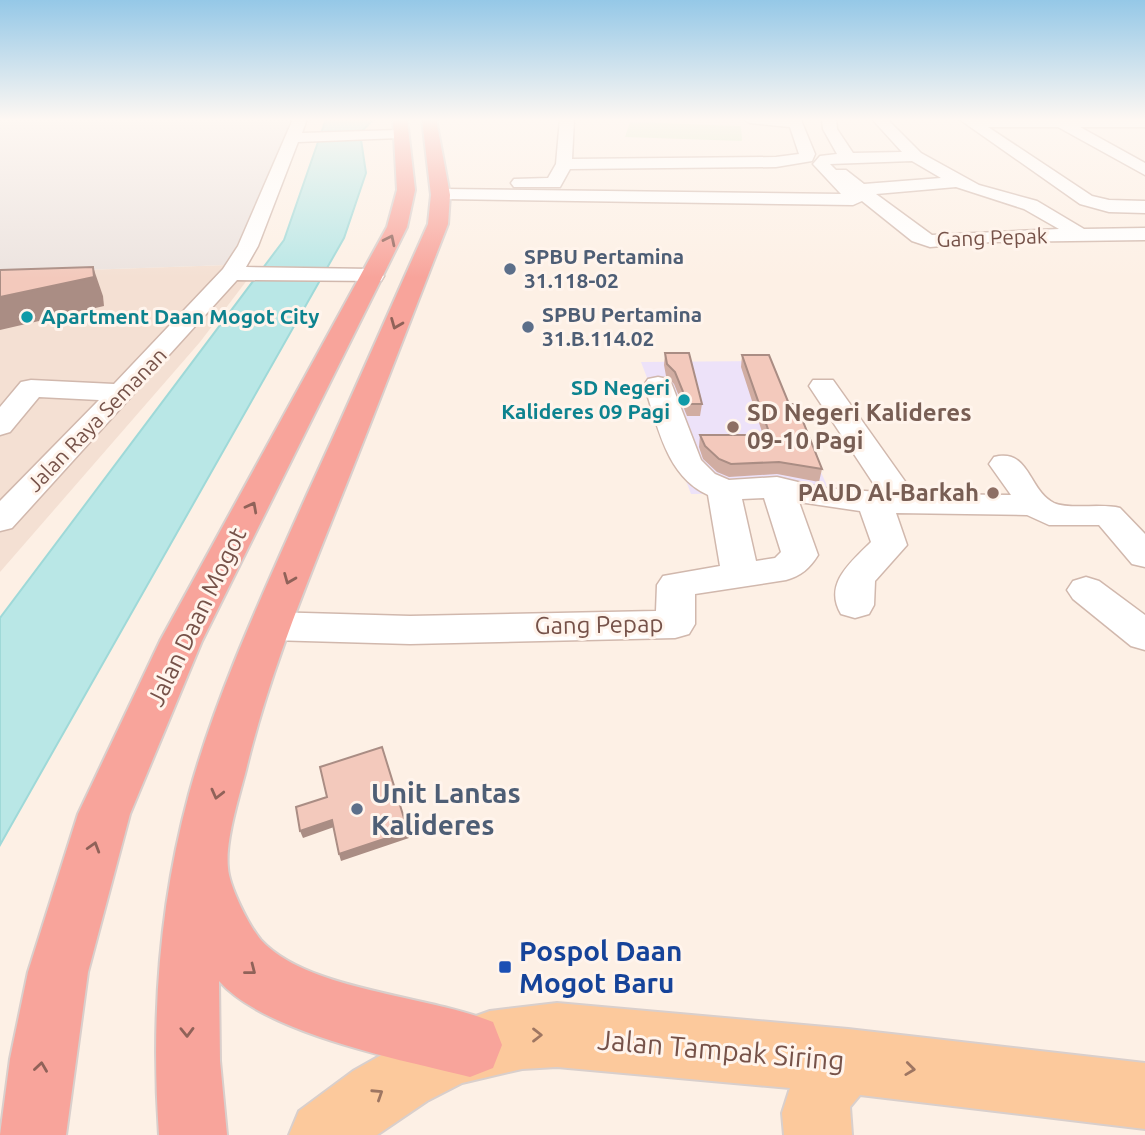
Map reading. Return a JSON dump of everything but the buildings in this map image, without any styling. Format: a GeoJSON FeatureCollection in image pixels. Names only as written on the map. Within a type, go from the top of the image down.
{"type":"FeatureCollection","features":[{"type":"Feature","properties":{"kind":"highway","name":"Jalan Daan Mogot"},"geometry":{"type":"LineString","coordinates":[[32,1135],[58,972],[104,814],[181,641],[310,397],[361,276],[405,204],[406,172]]}},
{"type":"Feature","properties":{"kind":"highway"},"geometry":{"type":"LineString","coordinates":[[193,1135],[188,1094],[186,1017],[191,946],[202,867],[222,772],[270,626],[438,223],[442,188],[438,172]]}},
{"type":"Feature","properties":{"kind":"highway"},"geometry":{"type":"LineString","coordinates":[[310,397],[366,398]]}},
{"type":"Feature","properties":{"kind":"highway"},"geometry":{"type":"LineString","coordinates":[[202,867],[216,922],[227,945],[249,971],[283,989],[321,1004],[470,1045]]}},
{"type":"Feature","properties":{"kind":"main road","name":"Jalan Tampak Siring"},"geometry":{"type":"LineString","coordinates":[[323,1135],[353,1110],[414,1071],[470,1045],[518,1035],[557,1035],[848,1062],[1145,1096]]}},
{"type":"Feature","properties":{"kind":"main road"},"geometry":{"type":"LineString","coordinates":[[818,1135],[817,1098],[829,1076],[848,1062]]}},
{"type":"Feature","properties":{"kind":"street","name":"Jalan Raya Semanan"},"geometry":{"type":"LineString","coordinates":[[0,522],[237,273],[279,172]]}},
{"type":"Feature","properties":{"kind":"street"},"geometry":{"type":"LineString","coordinates":[[554,183],[560,172]]}},
{"type":"Feature","properties":{"kind":"street"},"geometry":{"type":"LineString","coordinates":[[442,188],[554,183],[736,184],[740,183],[743,172]]}},
{"type":"Feature","properties":{"kind":"street"},"geometry":{"type":"LineString","coordinates":[[442,188],[830,202],[849,202],[855,198],[829,172]]}},
{"type":"Feature","properties":{"kind":"street","name":"Gang Pepak"},"geometry":{"type":"LineString","coordinates":[[840,172],[919,237],[930,241],[991,236],[1145,234]]}},
{"type":"Feature","properties":{"kind":"street"},"geometry":{"type":"LineString","coordinates":[[942,172],[982,195],[1010,198],[1041,210],[1081,236]]}},
{"type":"Feature","properties":{"kind":"street"},"geometry":{"type":"LineString","coordinates":[[1045,172],[1095,204],[1145,207]]}},
{"type":"Feature","properties":{"kind":"street"},"geometry":{"type":"LineString","coordinates":[[1057,180],[1082,180]]}},
{"type":"Feature","properties":{"kind":"street"},"geometry":{"type":"LineString","coordinates":[[1120,180],[1145,180]]}},
{"type":"Feature","properties":{"kind":"street"},"geometry":{"type":"LineString","coordinates":[[859,190],[959,182]]}},
{"type":"Feature","properties":{"kind":"street"},"geometry":{"type":"LineString","coordinates":[[237,273],[361,276]]}},
{"type":"Feature","properties":{"kind":"street"},"geometry":{"type":"LineString","coordinates":[[658,385],[687,463],[704,481],[724,490],[777,487],[823,498],[1035,505]]}},
{"type":"Feature","properties":{"kind":"street"},"geometry":{"type":"LineString","coordinates":[[823,386],[889,502],[889,545],[856,578],[855,605]]}},
{"type":"Feature","properties":{"kind":"street"},"geometry":{"type":"LineString","coordinates":[[0,426],[31,388],[120,393]]}},
{"type":"Feature","properties":{"kind":"street"},"geometry":{"type":"LineString","coordinates":[[1005,464],[1035,505],[1049,515],[1108,515],[1145,556]]}},
{"type":"Feature","properties":{"kind":"street"},"geometry":{"type":"LineString","coordinates":[[724,490],[740,573],[786,568],[800,555],[777,487]]}},
{"type":"Feature","properties":{"kind":"street","name":"Gang Pepap"},"geometry":{"type":"LineString","coordinates":[[270,626],[410,630],[675,624],[676,586],[740,573]]}},
{"type":"Feature","properties":{"kind":"street"},"geometry":{"type":"LineString","coordinates":[[1086,590],[1145,636]]}},
{"type":"Feature","properties":{"kind":"shaded area"},"geometry":{"type":"Polygon","coordinates":[[[0,172],[273,172],[227,265],[0,273],[0,172]]]}},
{"type":"Feature","properties":{"kind":"shaded area"},"geometry":{"type":"Polygon","coordinates":[[[227,265],[254,271],[200,342],[0,572],[0,273],[227,265]]]}},
{"type":"Feature","properties":{"kind":"shaded area","name":"SD Negeri Kalideres 09-10 Pagi"},"geometry":{"type":"Polygon","coordinates":[[[770,361],[830,492],[691,494],[641,362],[770,361]]]}},
{"type":"Feature","properties":{"kind":"water"},"geometry":{"type":"Polygon","coordinates":[[[308,172],[366,172],[344,238],[0,845],[0,618],[284,240],[308,172]]]}},
{"type":"Feature","properties":{"kind":"place","name":"SPBU Pertamina 31.118-02"},"geometry":{"type":"Point","coordinates":[510,269]}},
{"type":"Feature","properties":{"kind":"place","name":"Apartment Daan Mogot City"},"geometry":{"type":"Point","coordinates":[27,317]}},
{"type":"Feature","properties":{"kind":"place","name":"SPBU Pertamina 31.B.114.02"},"geometry":{"type":"Point","coordinates":[528,327]}},
{"type":"Feature","properties":{"kind":"place","name":"SD Negeri Kalideres 09 Pagi"},"geometry":{"type":"Point","coordinates":[684,400]}},
{"type":"Feature","properties":{"kind":"place","name":"SD Negeri Kalideres 09-10 Pagi"},"geometry":{"type":"Point","coordinates":[733,427]}},
{"type":"Feature","properties":{"kind":"place","name":"PAUD Al-Barkah"},"geometry":{"type":"Point","coordinates":[993,493]}},
{"type":"Feature","properties":{"kind":"place","name":"Unit Lantas Kalideres"},"geometry":{"type":"Point","coordinates":[357,809]}},
{"type":"Feature","properties":{"kind":"place","name":"Pospol Daan Mogot Baru"},"geometry":{"type":"Point","coordinates":[505,967]}}]}
